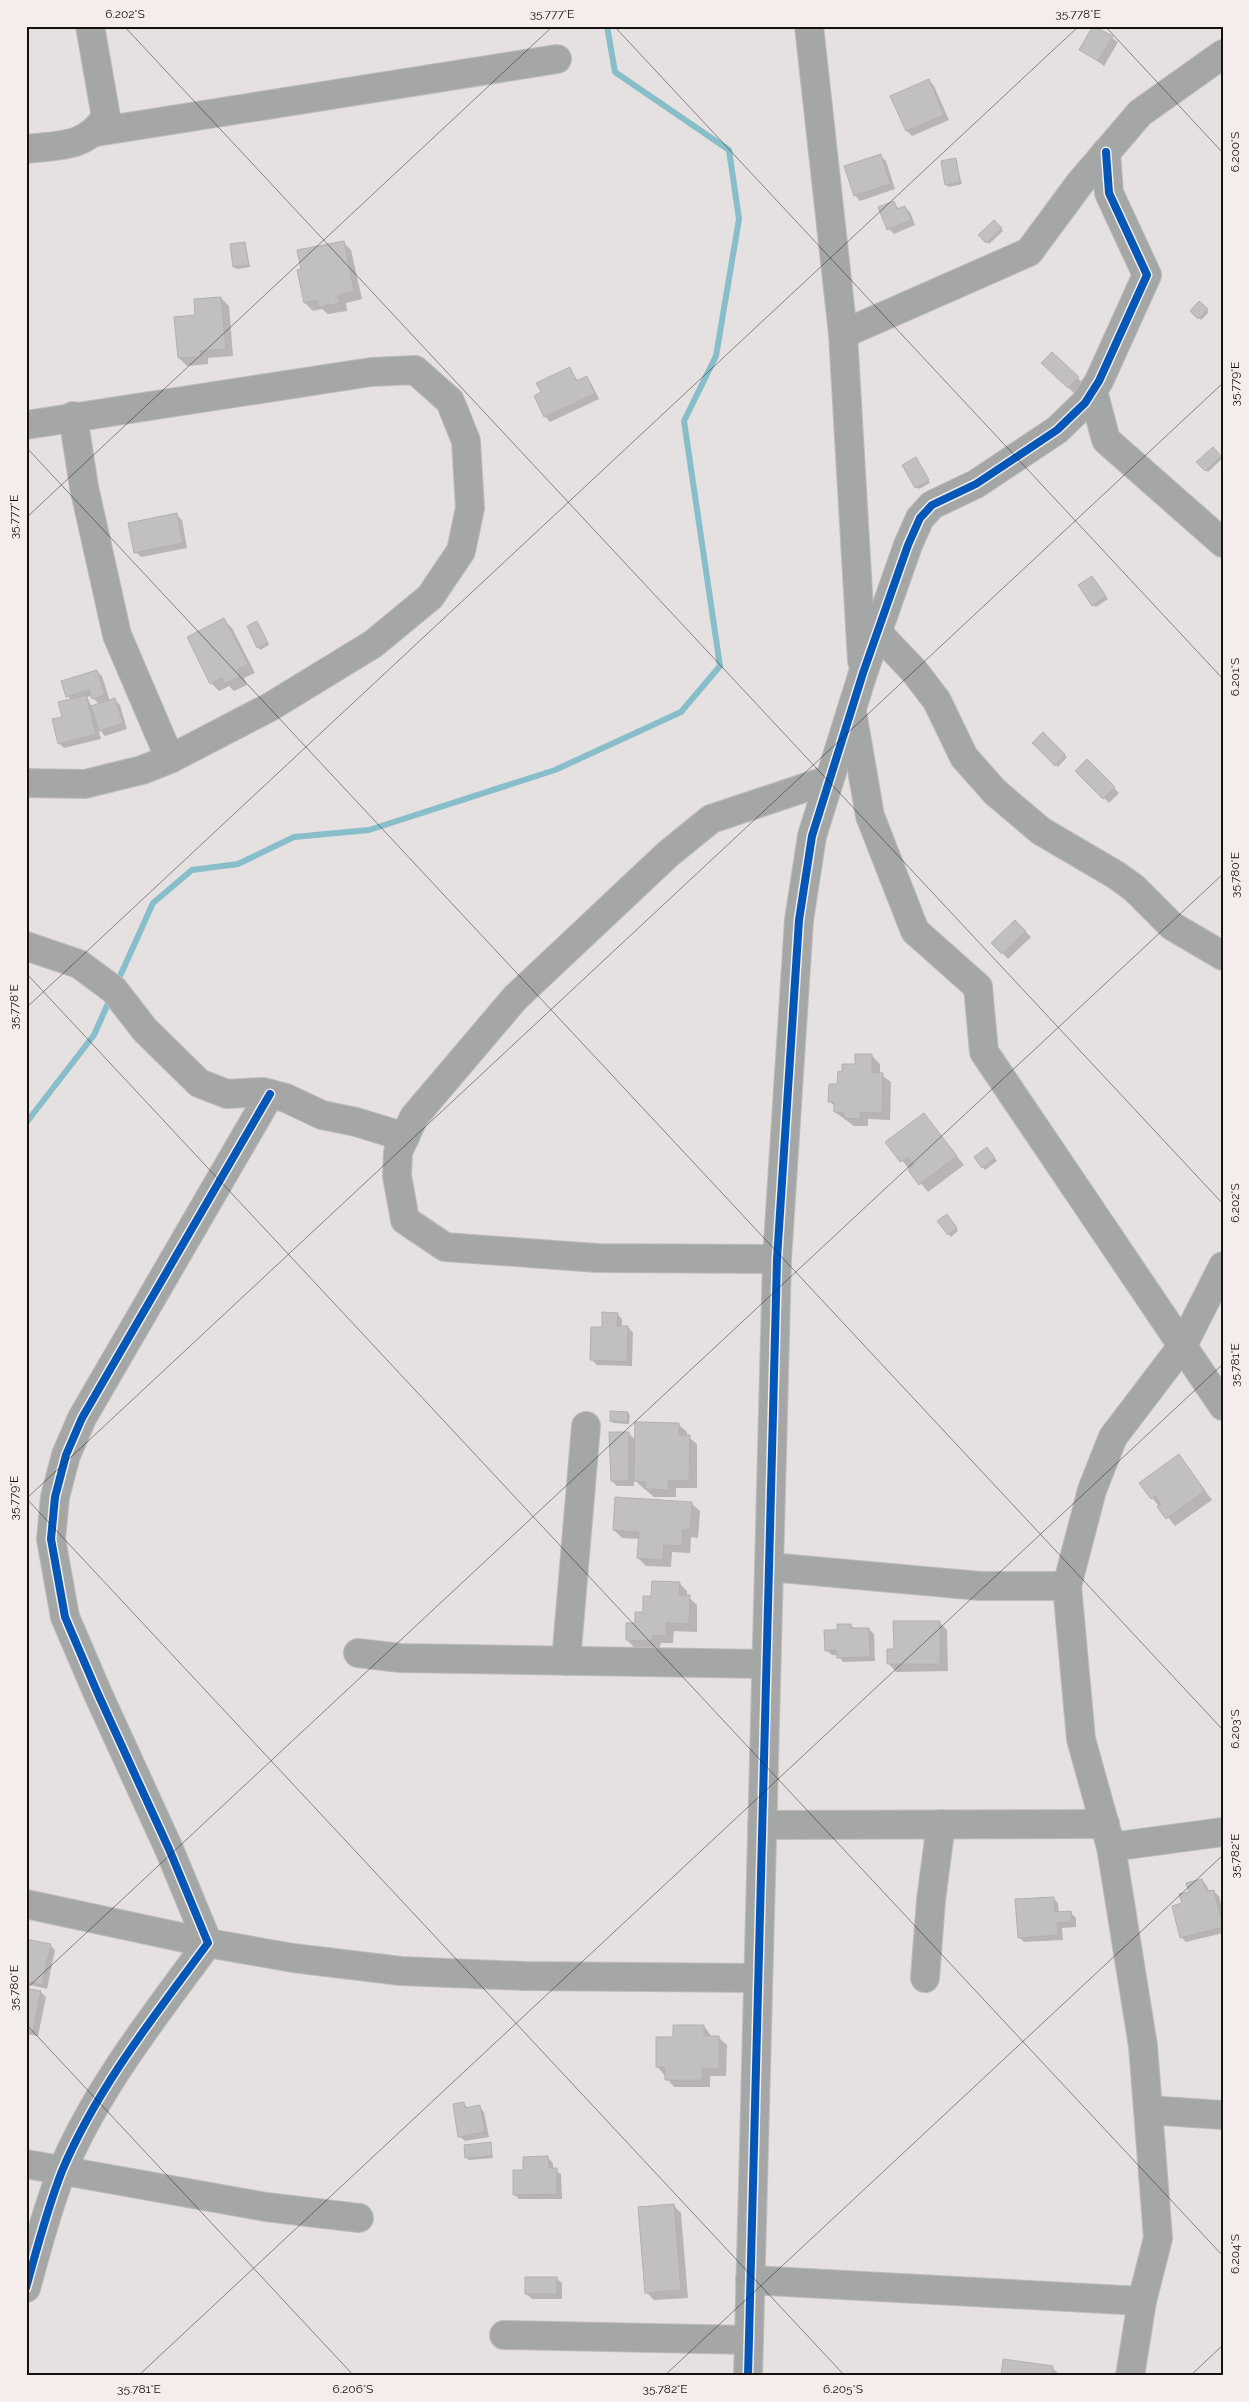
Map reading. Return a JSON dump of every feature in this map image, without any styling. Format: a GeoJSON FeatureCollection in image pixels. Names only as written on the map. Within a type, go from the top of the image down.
{"type":"FeatureCollection","features":[{"type":"Feature","properties":{"kind":"street"},"geometry":{"type":"LineString","coordinates":[[90,26],[106,117],[96,132]]}},
{"type":"Feature","properties":{"kind":"street"},"geometry":{"type":"LineString","coordinates":[[809,26],[843,334],[863,673]]}},
{"type":"Feature","properties":{"kind":"street"},"geometry":{"type":"LineString","coordinates":[[843,334],[1029,252],[1106,152],[1140,113],[1223,54]]}},
{"type":"Feature","properties":{"kind":"street"},"geometry":{"type":"LineString","coordinates":[[26,149],[79,142],[96,132],[557,59]]}},
{"type":"Feature","properties":{"kind":"street"},"geometry":{"type":"LineString","coordinates":[[748,2376],[777,1259],[799,920],[812,836],[863,673],[908,545],[920,518],[932,505],[976,484],[1057,430],[1086,403],[1147,276],[1109,193],[1106,152]]}},
{"type":"Feature","properties":{"kind":"street"},"geometry":{"type":"LineString","coordinates":[[26,425],[73,416],[207,399],[371,372],[415,370],[450,401],[466,442],[470,508],[461,552],[430,597],[373,644],[270,707],[170,759],[142,770],[85,784],[26,783]]}},
{"type":"Feature","properties":{"kind":"street"},"geometry":{"type":"LineString","coordinates":[[1093,391],[1106,440],[1223,543]]}},
{"type":"Feature","properties":{"kind":"street"},"geometry":{"type":"LineString","coordinates":[[73,416],[84,487],[117,635],[170,759]]}},
{"type":"Feature","properties":{"kind":"street"},"geometry":{"type":"LineString","coordinates":[[877,632],[915,672],[937,701],[964,757],[995,792],[1041,831],[1116,875],[1134,888],[1172,926],[1223,956]]}},
{"type":"Feature","properties":{"kind":"street"},"geometry":{"type":"LineString","coordinates":[[852,708],[870,816],[915,931],[978,987],[984,1052],[1223,1406]]}},
{"type":"Feature","properties":{"kind":"street"},"geometry":{"type":"LineString","coordinates":[[777,1259],[598,1258],[445,1247],[405,1220],[397,1176],[398,1152],[414,1117],[515,998],[668,854],[711,819],[828,780]]}},
{"type":"Feature","properties":{"kind":"street"},"geometry":{"type":"LineString","coordinates":[[26,946],[79,964],[114,990],[145,1030],[198,1083],[227,1094],[263,1092],[286,1098],[322,1115],[356,1122],[405,1137]]}},
{"type":"Feature","properties":{"kind":"street"},"geometry":{"type":"LineString","coordinates":[[208,1943],[169,1849],[65,1617],[51,1539],[55,1497],[66,1455],[82,1418],[270,1094]]}},
{"type":"Feature","properties":{"kind":"street"},"geometry":{"type":"LineString","coordinates":[[1130,2376],[1142,2301],[1158,2238],[1143,2046],[1108,1836],[1081,1739],[1067,1586],[1092,1490],[1113,1437],[1183,1345],[1223,1266]]}},
{"type":"Feature","properties":{"kind":"street"},"geometry":{"type":"LineString","coordinates":[[566,1661],[586,1426]]}},
{"type":"Feature","properties":{"kind":"street"},"geometry":{"type":"LineString","coordinates":[[769,1567],[980,1586],[1067,1586]]}},
{"type":"Feature","properties":{"kind":"street"},"geometry":{"type":"LineString","coordinates":[[358,1653],[400,1658],[766,1664]]}},
{"type":"Feature","properties":{"kind":"street"},"geometry":{"type":"LineString","coordinates":[[762,1825],[941,1824],[1108,1836],[1223,1832]]}},
{"type":"Feature","properties":{"kind":"street"},"geometry":{"type":"LineString","coordinates":[[925,1978],[931,1900],[941,1824]]}},
{"type":"Feature","properties":{"kind":"street"},"geometry":{"type":"LineString","coordinates":[[26,1904],[208,1943],[293,1958],[400,1971],[525,1976],[758,1978]]}},
{"type":"Feature","properties":{"kind":"street"},"geometry":{"type":"LineString","coordinates":[[26,2288],[43,2221],[63,2170],[99,2099],[136,2040],[208,1943]]}},
{"type":"Feature","properties":{"kind":"street"},"geometry":{"type":"LineString","coordinates":[[1148,2110],[1223,2115]]}},
{"type":"Feature","properties":{"kind":"street"},"geometry":{"type":"LineString","coordinates":[[26,2164],[266,2207],[359,2218]]}},
{"type":"Feature","properties":{"kind":"street"},"geometry":{"type":"LineString","coordinates":[[750,2280],[1142,2301]]}},
{"type":"Feature","properties":{"kind":"street"},"geometry":{"type":"LineString","coordinates":[[504,2334],[749,2340]]}},
{"type":"Feature","properties":{"kind":"building"},"geometry":{"type":"Polygon","coordinates":[[[1093,26],[1113,36],[1098,61],[1079,50],[1093,26]]]}},
{"type":"Feature","properties":{"kind":"building"},"geometry":{"type":"Polygon","coordinates":[[[929,79],[944,115],[906,131],[890,96],[929,79]]]}},
{"type":"Feature","properties":{"kind":"building"},"geometry":{"type":"Polygon","coordinates":[[[881,154],[890,184],[854,196],[844,166],[881,154]]]}},
{"type":"Feature","properties":{"kind":"building"},"geometry":{"type":"Polygon","coordinates":[[[956,158],[960,182],[945,185],[941,161],[956,158]]]}},
{"type":"Feature","properties":{"kind":"building"},"geometry":{"type":"Polygon","coordinates":[[[894,201],[897,209],[905,206],[911,220],[887,230],[878,207],[894,201]]]}},
{"type":"Feature","properties":{"kind":"building"},"geometry":{"type":"Polygon","coordinates":[[[994,220],[1002,228],[986,243],[978,235],[994,220]]]}},
{"type":"Feature","properties":{"kind":"building"},"geometry":{"type":"Polygon","coordinates":[[[344,241],[354,291],[338,295],[340,303],[319,307],[317,300],[304,303],[297,270],[301,269],[297,250],[344,241]]]}},
{"type":"Feature","properties":{"kind":"building"},"geometry":{"type":"Polygon","coordinates":[[[245,242],[249,265],[233,267],[230,244],[245,242]]]}},
{"type":"Feature","properties":{"kind":"building"},"geometry":{"type":"Polygon","coordinates":[[[221,297],[226,349],[200,351],[201,357],[178,358],[174,317],[195,315],[194,299],[221,297]]]}},
{"type":"Feature","properties":{"kind":"building"},"geometry":{"type":"Polygon","coordinates":[[[1199,301],[1208,309],[1198,319],[1190,311],[1199,301]]]}},
{"type":"Feature","properties":{"kind":"building"},"geometry":{"type":"Polygon","coordinates":[[[1052,352],[1079,377],[1068,388],[1041,363],[1052,352]]]}},
{"type":"Feature","properties":{"kind":"building"},"geometry":{"type":"Polygon","coordinates":[[[570,367],[576,381],[587,376],[595,394],[544,417],[534,396],[541,392],[536,383],[570,367]]]}},
{"type":"Feature","properties":{"kind":"building"},"geometry":{"type":"Polygon","coordinates":[[[1213,447],[1221,456],[1205,471],[1196,462],[1213,447]]]}},
{"type":"Feature","properties":{"kind":"building"},"geometry":{"type":"Polygon","coordinates":[[[916,457],[929,480],[915,488],[902,465],[916,457]]]}},
{"type":"Feature","properties":{"kind":"building"},"geometry":{"type":"Polygon","coordinates":[[[177,513],[183,543],[134,553],[128,523],[177,513]]]}},
{"type":"Feature","properties":{"kind":"building"},"geometry":{"type":"Polygon","coordinates":[[[1092,576],[1106,596],[1092,606],[1078,585],[1092,576]]]}},
{"type":"Feature","properties":{"kind":"building"},"geometry":{"type":"Polygon","coordinates":[[[224,618],[248,664],[237,670],[240,676],[224,684],[222,678],[210,684],[187,637],[224,618]]]}},
{"type":"Feature","properties":{"kind":"building"},"geometry":{"type":"Polygon","coordinates":[[[257,621],[268,643],[257,648],[247,626],[257,621]]]}},
{"type":"Feature","properties":{"kind":"building"},"geometry":{"type":"Polygon","coordinates":[[[97,670],[105,695],[92,699],[89,690],[66,697],[61,681],[97,670]]]}},
{"type":"Feature","properties":{"kind":"building"},"geometry":{"type":"Polygon","coordinates":[[[86,695],[96,734],[58,744],[52,719],[62,717],[58,702],[86,695]]]}},
{"type":"Feature","properties":{"kind":"building"},"geometry":{"type":"Polygon","coordinates":[[[115,698],[123,723],[99,731],[91,706],[115,698]]]}},
{"type":"Feature","properties":{"kind":"building"},"geometry":{"type":"Polygon","coordinates":[[[1043,732],[1065,754],[1055,766],[1032,743],[1043,732]]]}},
{"type":"Feature","properties":{"kind":"building"},"geometry":{"type":"Polygon","coordinates":[[[1087,759],[1115,787],[1103,799],[1075,771],[1087,759]]]}},
{"type":"Feature","properties":{"kind":"building"},"geometry":{"type":"Polygon","coordinates":[[[1015,920],[1026,931],[1002,954],[991,943],[1015,920]]]}},
{"type":"Feature","properties":{"kind":"building"},"geometry":{"type":"Polygon","coordinates":[[[855,1054],[872,1054],[872,1072],[883,1073],[882,1113],[860,1112],[860,1119],[844,1118],[844,1113],[834,1112],[834,1102],[828,1102],[829,1084],[837,1084],[838,1071],[842,1072],[842,1064],[855,1064],[855,1054]]]}},
{"type":"Feature","properties":{"kind":"building"},"geometry":{"type":"Polygon","coordinates":[[[924,1113],[957,1156],[919,1185],[908,1170],[914,1165],[908,1157],[900,1162],[885,1142],[924,1113]]]}},
{"type":"Feature","properties":{"kind":"building"},"geometry":{"type":"Polygon","coordinates":[[[987,1147],[995,1158],[982,1168],[974,1157],[987,1147]]]}},
{"type":"Feature","properties":{"kind":"building"},"geometry":{"type":"Polygon","coordinates":[[[947,1214],[957,1228],[948,1235],[937,1221],[947,1214]]]}},
{"type":"Feature","properties":{"kind":"building"},"geometry":{"type":"Polygon","coordinates":[[[602,1312],[618,1313],[617,1326],[628,1326],[627,1362],[590,1360],[591,1327],[602,1327],[602,1312]]]}},
{"type":"Feature","properties":{"kind":"building"},"geometry":{"type":"Polygon","coordinates":[[[610,1411],[628,1412],[627,1422],[610,1421],[610,1411]]]}},
{"type":"Feature","properties":{"kind":"building"},"geometry":{"type":"Polygon","coordinates":[[[635,1422],[679,1423],[679,1435],[690,1435],[689,1481],[668,1480],[669,1490],[645,1489],[645,1482],[634,1481],[635,1422]]]}},
{"type":"Feature","properties":{"kind":"building"},"geometry":{"type":"Polygon","coordinates":[[[609,1432],[629,1432],[629,1481],[611,1481],[609,1432]]]}},
{"type":"Feature","properties":{"kind":"building"},"geometry":{"type":"Polygon","coordinates":[[[1179,1454],[1205,1491],[1166,1519],[1157,1507],[1161,1504],[1155,1496],[1151,1499],[1139,1483],[1179,1454]]]}},
{"type":"Feature","properties":{"kind":"building"},"geometry":{"type":"Polygon","coordinates":[[[615,1497],[692,1502],[690,1530],[683,1530],[682,1546],[664,1545],[663,1560],[637,1558],[639,1532],[613,1530],[615,1497]]]}},
{"type":"Feature","properties":{"kind":"building"},"geometry":{"type":"Polygon","coordinates":[[[652,1581],[680,1582],[679,1595],[690,1595],[689,1624],[666,1623],[666,1636],[653,1635],[651,1641],[626,1640],[626,1623],[635,1623],[635,1612],[643,1612],[643,1596],[651,1596],[652,1581]]]}},
{"type":"Feature","properties":{"kind":"building"},"geometry":{"type":"Polygon","coordinates":[[[893,1621],[940,1621],[940,1664],[887,1664],[887,1649],[894,1649],[893,1621]]]}},
{"type":"Feature","properties":{"kind":"building"},"geometry":{"type":"Polygon","coordinates":[[[837,1624],[851,1624],[851,1628],[869,1628],[870,1657],[837,1658],[836,1650],[825,1651],[824,1630],[837,1630],[837,1624]]]}},
{"type":"Feature","properties":{"kind":"building"},"geometry":{"type":"Polygon","coordinates":[[[1202,1879],[1206,1891],[1214,1890],[1223,1927],[1180,1938],[1172,1906],[1182,1903],[1179,1894],[1189,1892],[1186,1883],[1202,1879]]]}},
{"type":"Feature","properties":{"kind":"building"},"geometry":{"type":"Polygon","coordinates":[[[1054,1897],[1055,1912],[1071,1911],[1072,1922],[1057,1923],[1058,1935],[1018,1938],[1015,1899],[1054,1897]]]}},
{"type":"Feature","properties":{"kind":"building"},"geometry":{"type":"Polygon","coordinates":[[[26,1939],[51,1944],[42,1985],[26,1981],[26,1939]]]}},
{"type":"Feature","properties":{"kind":"building"},"geometry":{"type":"Polygon","coordinates":[[[26,1988],[41,1991],[33,2032],[26,2030],[26,1988]]]}},
{"type":"Feature","properties":{"kind":"building"},"geometry":{"type":"Polygon","coordinates":[[[673,2025],[704,2025],[704,2036],[719,2036],[719,2069],[702,2069],[702,2080],[665,2080],[665,2067],[656,2067],[656,2037],[673,2037],[673,2025]]]}},
{"type":"Feature","properties":{"kind":"building"},"geometry":{"type":"Polygon","coordinates":[[[464,2102],[465,2108],[480,2105],[485,2132],[458,2137],[453,2104],[464,2102]]]}},
{"type":"Feature","properties":{"kind":"building"},"geometry":{"type":"Polygon","coordinates":[[[491,2142],[492,2156],[465,2158],[464,2145],[491,2142]]]}},
{"type":"Feature","properties":{"kind":"building"},"geometry":{"type":"Polygon","coordinates":[[[548,2156],[549,2168],[557,2168],[557,2194],[513,2195],[513,2170],[523,2170],[523,2157],[548,2156]]]}},
{"type":"Feature","properties":{"kind":"building"},"geometry":{"type":"Polygon","coordinates":[[[674,2204],[681,2290],[645,2293],[638,2207],[674,2204]]]}},
{"type":"Feature","properties":{"kind":"building"},"geometry":{"type":"Polygon","coordinates":[[[525,2277],[557,2277],[557,2294],[525,2294],[525,2277]]]}},
{"type":"Feature","properties":{"kind":"building"},"geometry":{"type":"Polygon","coordinates":[[[1003,2359],[1053,2366],[1052,2376],[1001,2376],[1003,2359]]]}},
{"type":"Feature","properties":{"kind":"waterway"},"geometry":{"type":"LineString","coordinates":[[116,985],[153,903],[192,870],[238,864],[294,837],[369,830],[555,770],[681,712],[720,666],[684,421],[716,356],[739,219],[729,150],[615,72],[607,26]]}},
{"type":"Feature","properties":{"kind":"waterway"},"geometry":{"type":"LineString","coordinates":[[26,1123],[94,1035],[110,999]]}},
{"type":"Feature","properties":{"kind":"cycle path"},"geometry":{"type":"LineString","coordinates":[[748,2376],[777,1259],[799,920],[812,836],[863,673],[908,545],[920,518],[932,505],[976,484],[1057,430],[1085,403],[1099,381],[1147,275],[1109,193],[1106,152]]}},
{"type":"Feature","properties":{"kind":"cycle path"},"geometry":{"type":"LineString","coordinates":[[26,2288],[52,2200],[76,2140],[92,2110],[128,2053],[208,1943],[169,1849],[65,1617],[51,1539],[55,1497],[66,1455],[82,1418],[270,1094]]}}]}
